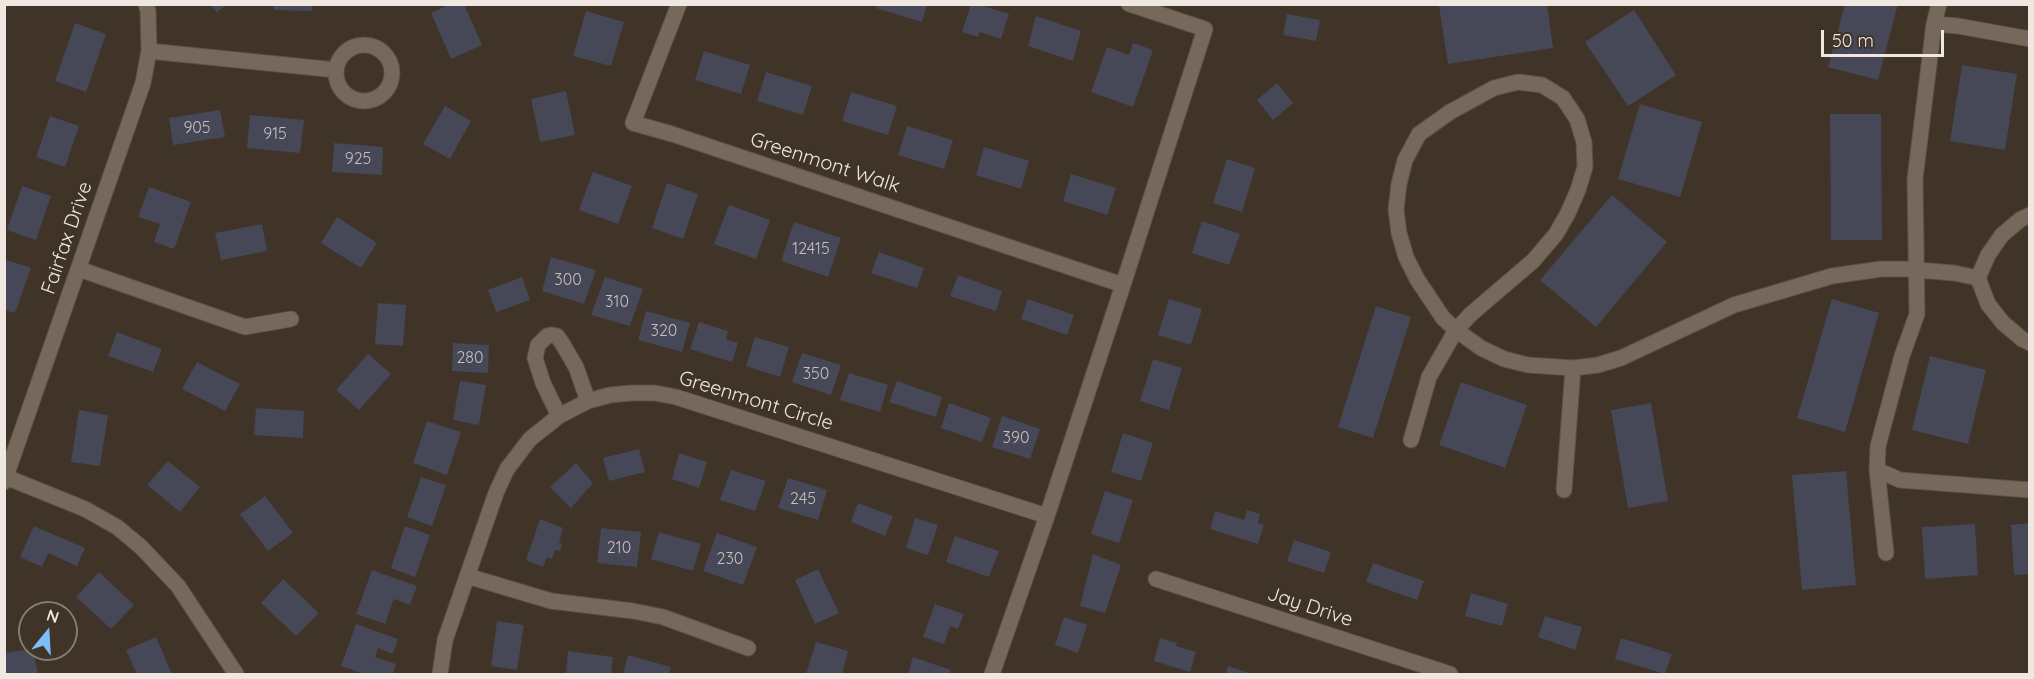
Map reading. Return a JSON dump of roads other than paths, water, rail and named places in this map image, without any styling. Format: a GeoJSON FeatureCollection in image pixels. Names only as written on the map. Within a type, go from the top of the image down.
{"type":"FeatureCollection","features":[{"type":"Feature","properties":{"kind":"street","name":"Fairfax Drive"},"geometry":{"type":"LineString","coordinates":[[5,479],[143,83],[149,51],[146,4]]}},
{"type":"Feature","properties":{"kind":"street","name":"Greenmont Walk"},"geometry":{"type":"LineString","coordinates":[[679,4],[633,123],[1123,285]]}},
{"type":"Feature","properties":{"kind":"street"},"geometry":{"type":"LineString","coordinates":[[992,675],[1123,285],[1204,29],[1129,4]]}},
{"type":"Feature","properties":{"kind":"street"},"geometry":{"type":"LineString","coordinates":[[1886,553],[1878,446],[1902,356],[1917,314],[1915,179],[1939,4]]}},
{"type":"Feature","properties":{"kind":"street"},"geometry":{"type":"LineString","coordinates":[[1935,24],[2030,39]]}},
{"type":"Feature","properties":{"kind":"street"},"geometry":{"type":"LineString","coordinates":[[149,51],[336,70]]}},
{"type":"Feature","properties":{"kind":"street"},"geometry":{"type":"LineString","coordinates":[[1411,440],[1429,377],[1456,330],[1471,314],[1533,261],[1556,234],[1578,190],[1585,166],[1584,142],[1577,119],[1563,98],[1542,85],[1518,82],[1494,88],[1450,112],[1419,134],[1405,160],[1398,184],[1396,208],[1403,249],[1417,279],[1443,318],[1456,330],[1481,348],[1504,358],[1527,365],[1573,369],[1598,365],[1621,358],[1734,304],[1795,285],[1856,272],[1916,269],[1978,278]]}},
{"type":"Feature","properties":{"kind":"street"},"geometry":{"type":"LineString","coordinates":[[2030,215],[2021,219],[2002,235],[1988,255],[1978,278],[1988,304],[2003,323],[2030,343]]}},
{"type":"Feature","properties":{"kind":"street"},"geometry":{"type":"LineString","coordinates":[[79,269],[245,327],[291,319]]}},
{"type":"Feature","properties":{"kind":"street"},"geometry":{"type":"LineString","coordinates":[[559,416],[543,383],[535,358],[538,345],[546,336],[557,336],[562,343],[576,367],[588,401]]}},
{"type":"Feature","properties":{"kind":"street"},"geometry":{"type":"LineString","coordinates":[[1564,490],[1573,369]]}},
{"type":"Feature","properties":{"kind":"street","name":"Greenmont Circle"},"geometry":{"type":"LineString","coordinates":[[440,675],[445,640],[496,493],[507,469],[530,439],[559,416],[588,401],[610,395],[655,393],[676,397],[1047,516]]}},
{"type":"Feature","properties":{"kind":"street"},"geometry":{"type":"LineString","coordinates":[[1878,470],[1900,480],[2030,490]]}},
{"type":"Feature","properties":{"kind":"street"},"geometry":{"type":"LineString","coordinates":[[5,479],[85,509],[117,527],[141,547],[178,586],[236,675]]}},
{"type":"Feature","properties":{"kind":"street"},"geometry":{"type":"LineString","coordinates":[[467,576],[551,601],[663,617],[748,648]]}},
{"type":"Feature","properties":{"kind":"street","name":"Jay Drive"},"geometry":{"type":"LineString","coordinates":[[1156,579],[1450,675]]}}]}
